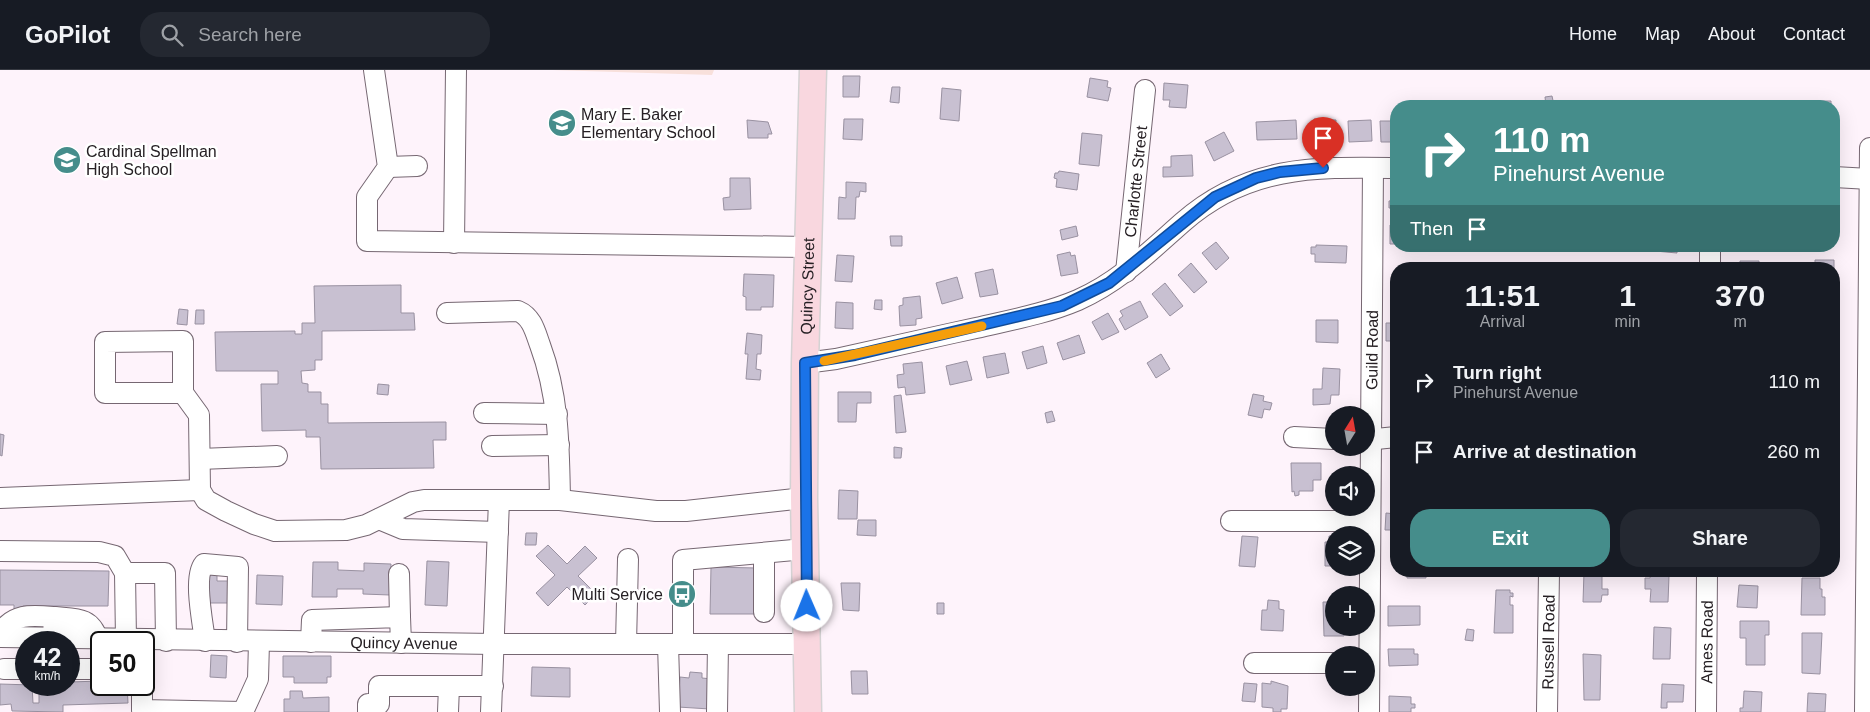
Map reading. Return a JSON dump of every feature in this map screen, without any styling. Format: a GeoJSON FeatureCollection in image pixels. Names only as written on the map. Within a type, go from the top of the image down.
{"type":"FeatureCollection","features":[{"type":"Feature","properties":{"kind":"main road","name":"Quincy Street"},"geometry":{"type":"LineString","coordinates":[[808,712],[804,498],[805,363],[813,70]]}},
{"type":"Feature","properties":{"kind":"street"},"geometry":{"type":"LineString","coordinates":[[374,70],[388,167],[367,197],[367,241],[808,247]]}},
{"type":"Feature","properties":{"kind":"street"},"geometry":{"type":"LineString","coordinates":[[454,243],[456,70]]}},
{"type":"Feature","properties":{"kind":"street","name":"Charlotte Street"},"geometry":{"type":"LineString","coordinates":[[1126,272],[1138,143],[1146,90]]}},
{"type":"Feature","properties":{"kind":"street"},"geometry":{"type":"LineString","coordinates":[[1864,712],[1870,148]]}},
{"type":"Feature","properties":{"kind":"street"},"geometry":{"type":"LineString","coordinates":[[388,167],[417,166]]}},
{"type":"Feature","properties":{"kind":"street","name":"Guild Road"},"geometry":{"type":"LineString","coordinates":[[1369,406],[1373,168]]}},
{"type":"Feature","properties":{"kind":"street"},"geometry":{"type":"LineString","coordinates":[[805,363],[836,359],[1046,311],[1093,293],[1126,272],[1215,197],[1256,178],[1287,172],[1390,168]]}},
{"type":"Feature","properties":{"kind":"street"},"geometry":{"type":"LineString","coordinates":[[1840,177],[1870,179]]}},
{"type":"Feature","properties":{"kind":"street"},"geometry":{"type":"LineString","coordinates":[[447,313],[518,311],[526,314],[548,364],[558,414],[560,500]]}},
{"type":"Feature","properties":{"kind":"street"},"geometry":{"type":"LineString","coordinates":[[184,393],[105,392],[105,342],[183,341],[184,393],[199,415],[200,490],[206,500],[226,511],[275,531],[346,530],[366,525],[413,502],[424,500],[560,500],[656,511],[686,511],[804,498]]}},
{"type":"Feature","properties":{"kind":"street"},"geometry":{"type":"LineString","coordinates":[[484,413],[558,414]]}},
{"type":"Feature","properties":{"kind":"street"},"geometry":{"type":"LineString","coordinates":[[1294,437],[1325,439]]}},
{"type":"Feature","properties":{"kind":"street"},"geometry":{"type":"LineString","coordinates":[[1375,439],[1390,437]]}},
{"type":"Feature","properties":{"kind":"street"},"geometry":{"type":"LineString","coordinates":[[492,446],[559,445]]}},
{"type":"Feature","properties":{"kind":"street"},"geometry":{"type":"LineString","coordinates":[[200,459],[277,456]]}},
{"type":"Feature","properties":{"kind":"street","name":"Guild Road"},"geometry":{"type":"LineString","coordinates":[[1368,456],[1368,646]]}},
{"type":"Feature","properties":{"kind":"street"},"geometry":{"type":"LineString","coordinates":[[0,498],[200,490]]}},
{"type":"Feature","properties":{"kind":"street"},"geometry":{"type":"LineString","coordinates":[[491,712],[499,500]]}},
{"type":"Feature","properties":{"kind":"street"},"geometry":{"type":"LineString","coordinates":[[378,518],[403,529],[498,532]]}},
{"type":"Feature","properties":{"kind":"street"},"geometry":{"type":"LineString","coordinates":[[1231,521],[1369,521]]}},
{"type":"Feature","properties":{"kind":"street"},"geometry":{"type":"LineString","coordinates":[[670,712],[683,560],[806,549]]}},
{"type":"Feature","properties":{"kind":"street"},"geometry":{"type":"LineString","coordinates":[[0,551],[99,552],[115,556],[125,573],[134,631]]}},
{"type":"Feature","properties":{"kind":"street"},"geometry":{"type":"LineString","coordinates":[[764,553],[764,612]]}},
{"type":"Feature","properties":{"kind":"street"},"geometry":{"type":"LineString","coordinates":[[626,644],[628,559]]}},
{"type":"Feature","properties":{"kind":"street"},"geometry":{"type":"LineString","coordinates":[[204,641],[200,603],[200,573],[204,564],[238,567],[237,642]]}},
{"type":"Feature","properties":{"kind":"street"},"geometry":{"type":"LineString","coordinates":[[125,573],[165,572],[166,641]]}},
{"type":"Feature","properties":{"kind":"street"},"geometry":{"type":"LineString","coordinates":[[399,574],[401,643]]}},
{"type":"Feature","properties":{"kind":"street","name":"Russell Road"},"geometry":{"type":"LineString","coordinates":[[1547,712],[1549,577]]}},
{"type":"Feature","properties":{"kind":"street","name":"Ames Road"},"geometry":{"type":"LineString","coordinates":[[1706,712],[1707,577]]}},
{"type":"Feature","properties":{"kind":"street"},"geometry":{"type":"LineString","coordinates":[[0,636],[5,625],[14,618],[24,615],[86,622],[96,631]]}},
{"type":"Feature","properties":{"kind":"street"},"geometry":{"type":"LineString","coordinates":[[53,631],[54,617]]}},
{"type":"Feature","properties":{"kind":"street"},"geometry":{"type":"LineString","coordinates":[[312,642],[312,620],[400,617]]}},
{"type":"Feature","properties":{"kind":"street","name":"Quincy Avenue"},"geometry":{"type":"LineString","coordinates":[[0,636],[15,637]]}},
{"type":"Feature","properties":{"kind":"street","name":"Quincy Avenue"},"geometry":{"type":"LineString","coordinates":[[155,641],[808,644]]}},
{"type":"Feature","properties":{"kind":"street"},"geometry":{"type":"LineString","coordinates":[[142,696],[142,710],[243,712],[258,679],[259,642]]}},
{"type":"Feature","properties":{"kind":"street"},"geometry":{"type":"LineString","coordinates":[[717,712],[718,644]]}},
{"type":"Feature","properties":{"kind":"street"},"geometry":{"type":"LineString","coordinates":[[1254,664],[1325,663]]}},
{"type":"Feature","properties":{"kind":"street"},"geometry":{"type":"LineString","coordinates":[[4,669],[15,669]]}},
{"type":"Feature","properties":{"kind":"street"},"geometry":{"type":"LineString","coordinates":[[368,712],[368,704],[379,704],[379,686],[493,686]]}},
{"type":"Feature","properties":{"kind":"street"},"geometry":{"type":"LineString","coordinates":[[448,712],[449,686]]}},
{"type":"Feature","properties":{"kind":"street","name":"Guild Road"},"geometry":{"type":"LineString","coordinates":[[1369,696],[1369,712]]}},
{"type":"Feature","properties":{"kind":"shaded area"},"geometry":{"type":"Polygon","coordinates":[[[552,70],[714,70],[712,75],[552,70]]]}},
{"type":"Feature","properties":{"kind":"building"},"geometry":{"type":"Polygon","coordinates":[[[843,76],[860,76],[859,97],[843,97],[843,76]]]}},
{"type":"Feature","properties":{"kind":"building"},"geometry":{"type":"Polygon","coordinates":[[[1090,78],[1108,81],[1107,87],[1111,88],[1108,101],[1087,97],[1090,78]]]}},
{"type":"Feature","properties":{"kind":"building"},"geometry":{"type":"Polygon","coordinates":[[[1164,83],[1188,85],[1186,108],[1169,107],[1170,100],[1163,100],[1164,83]]]}},
{"type":"Feature","properties":{"kind":"building"},"geometry":{"type":"Polygon","coordinates":[[[892,87],[900,87],[899,103],[890,102],[892,87]]]}},
{"type":"Feature","properties":{"kind":"building"},"geometry":{"type":"Polygon","coordinates":[[[942,88],[961,90],[959,121],[940,119],[942,88]]]}},
{"type":"Feature","properties":{"kind":"building"},"geometry":{"type":"Polygon","coordinates":[[[1552,96],[1553,100],[1545,100],[1545,97],[1552,96]]]}},
{"type":"Feature","properties":{"kind":"building"},"geometry":{"type":"Polygon","coordinates":[[[844,119],[863,119],[862,140],[843,139],[844,119]]]}},
{"type":"Feature","properties":{"kind":"building"},"geometry":{"type":"Polygon","coordinates":[[[1314,119],[1336,120],[1335,142],[1313,140],[1314,119]]]}},
{"type":"Feature","properties":{"kind":"building"},"geometry":{"type":"Polygon","coordinates":[[[747,120],[768,122],[772,134],[768,134],[768,138],[748,138],[747,120]]]}},
{"type":"Feature","properties":{"kind":"building"},"geometry":{"type":"Polygon","coordinates":[[[1296,120],[1297,139],[1257,140],[1256,122],[1296,120]]]}},
{"type":"Feature","properties":{"kind":"building"},"geometry":{"type":"Polygon","coordinates":[[[1371,120],[1372,141],[1349,142],[1348,121],[1371,120]]]}},
{"type":"Feature","properties":{"kind":"building"},"geometry":{"type":"Polygon","coordinates":[[[1380,121],[1390,121],[1390,142],[1381,142],[1380,121]]]}},
{"type":"Feature","properties":{"kind":"building"},"geometry":{"type":"Polygon","coordinates":[[[1224,132],[1234,151],[1214,161],[1205,142],[1224,132]]]}},
{"type":"Feature","properties":{"kind":"building"},"geometry":{"type":"Polygon","coordinates":[[[1082,133],[1102,135],[1099,166],[1079,164],[1082,133]]]}},
{"type":"Feature","properties":{"kind":"building"},"geometry":{"type":"Polygon","coordinates":[[[1192,155],[1193,176],[1163,177],[1163,167],[1171,167],[1171,156],[1192,155]]]}},
{"type":"Feature","properties":{"kind":"building"},"geometry":{"type":"Polygon","coordinates":[[[1059,171],[1079,174],[1077,190],[1056,187],[1057,179],[1054,178],[1055,173],[1059,171]]]}},
{"type":"Feature","properties":{"kind":"building"},"geometry":{"type":"Polygon","coordinates":[[[730,178],[750,178],[751,209],[724,210],[723,198],[730,197],[730,178]]]}},
{"type":"Feature","properties":{"kind":"building"},"geometry":{"type":"Polygon","coordinates":[[[846,182],[866,183],[866,192],[860,191],[859,197],[856,197],[855,219],[838,219],[839,197],[846,198],[846,182]]]}},
{"type":"Feature","properties":{"kind":"building"},"geometry":{"type":"Polygon","coordinates":[[[1076,226],[1078,236],[1062,240],[1060,230],[1076,226]]]}},
{"type":"Feature","properties":{"kind":"building"},"geometry":{"type":"Polygon","coordinates":[[[890,236],[902,236],[902,246],[891,246],[890,236]]]}},
{"type":"Feature","properties":{"kind":"building"},"geometry":{"type":"Polygon","coordinates":[[[1216,242],[1229,258],[1216,270],[1202,253],[1216,242]]]}},
{"type":"Feature","properties":{"kind":"building"},"geometry":{"type":"Polygon","coordinates":[[[1316,245],[1347,246],[1346,263],[1315,262],[1315,254],[1311,254],[1311,247],[1316,247],[1316,245]]]}},
{"type":"Feature","properties":{"kind":"building"},"geometry":{"type":"Polygon","coordinates":[[[1070,252],[1071,256],[1075,255],[1078,273],[1061,276],[1057,255],[1070,252]]]}},
{"type":"Feature","properties":{"kind":"building"},"geometry":{"type":"Polygon","coordinates":[[[837,255],[854,256],[852,282],[835,281],[837,255]]]}},
{"type":"Feature","properties":{"kind":"building"},"geometry":{"type":"Polygon","coordinates":[[[1815,260],[1834,260],[1834,262],[1815,262],[1815,260]]]}},
{"type":"Feature","properties":{"kind":"building"},"geometry":{"type":"Polygon","coordinates":[[[1740,261],[1759,261],[1759,262],[1740,261]]]}},
{"type":"Feature","properties":{"kind":"building"},"geometry":{"type":"Polygon","coordinates":[[[1191,263],[1207,282],[1194,293],[1178,275],[1191,263]]]}},
{"type":"Feature","properties":{"kind":"building"},"geometry":{"type":"Polygon","coordinates":[[[993,269],[998,294],[980,297],[975,273],[993,269]]]}},
{"type":"Feature","properties":{"kind":"building"},"geometry":{"type":"Polygon","coordinates":[[[744,274],[774,275],[773,307],[761,307],[761,310],[746,310],[746,297],[743,296],[744,274]]]}},
{"type":"Feature","properties":{"kind":"building"},"geometry":{"type":"Polygon","coordinates":[[[957,277],[963,298],[942,304],[936,283],[957,277]]]}},
{"type":"Feature","properties":{"kind":"building"},"geometry":{"type":"Polygon","coordinates":[[[1165,283],[1183,306],[1170,316],[1152,294],[1165,283]]]}},
{"type":"Feature","properties":{"kind":"building"},"geometry":{"type":"Polygon","coordinates":[[[401,285],[401,313],[414,313],[415,330],[322,331],[322,360],[315,360],[315,370],[301,371],[302,383],[308,384],[308,392],[321,392],[321,404],[328,404],[328,423],[446,422],[446,440],[433,440],[434,468],[321,469],[320,437],[306,437],[306,430],[262,431],[261,384],[278,384],[278,371],[216,371],[215,332],[295,331],[295,334],[302,334],[302,323],[315,323],[314,286],[401,285]]]}},
{"type":"Feature","properties":{"kind":"building"},"geometry":{"type":"Polygon","coordinates":[[[920,296],[922,318],[916,319],[916,325],[900,326],[899,306],[903,305],[903,298],[920,296]]]}},
{"type":"Feature","properties":{"kind":"building"},"geometry":{"type":"Polygon","coordinates":[[[875,300],[882,300],[882,310],[874,309],[875,300]]]}},
{"type":"Feature","properties":{"kind":"building"},"geometry":{"type":"Polygon","coordinates":[[[1140,301],[1148,317],[1125,330],[1119,319],[1123,316],[1120,311],[1140,301]]]}},
{"type":"Feature","properties":{"kind":"building"},"geometry":{"type":"Polygon","coordinates":[[[836,302],[853,303],[853,329],[835,328],[836,302]]]}},
{"type":"Feature","properties":{"kind":"building"},"geometry":{"type":"Polygon","coordinates":[[[179,309],[188,310],[187,325],[177,324],[179,309]]]}},
{"type":"Feature","properties":{"kind":"building"},"geometry":{"type":"Polygon","coordinates":[[[196,310],[204,310],[204,324],[195,324],[196,310]]]}},
{"type":"Feature","properties":{"kind":"building"},"geometry":{"type":"Polygon","coordinates":[[[1108,313],[1119,332],[1102,340],[1092,322],[1108,313]]]}},
{"type":"Feature","properties":{"kind":"building"},"geometry":{"type":"Polygon","coordinates":[[[1316,320],[1338,320],[1338,343],[1316,342],[1316,320]]]}},
{"type":"Feature","properties":{"kind":"building"},"geometry":{"type":"Polygon","coordinates":[[[1386,323],[1390,323],[1390,341],[1386,341],[1386,323]]]}},
{"type":"Feature","properties":{"kind":"building"},"geometry":{"type":"Polygon","coordinates":[[[747,333],[762,335],[761,354],[757,354],[756,369],[761,370],[760,380],[746,379],[748,354],[745,354],[747,333]]]}},
{"type":"Feature","properties":{"kind":"building"},"geometry":{"type":"Polygon","coordinates":[[[1079,335],[1085,353],[1063,360],[1057,343],[1079,335]]]}},
{"type":"Feature","properties":{"kind":"building"},"geometry":{"type":"Polygon","coordinates":[[[1043,346],[1047,363],[1027,369],[1022,352],[1043,346]]]}},
{"type":"Feature","properties":{"kind":"building"},"geometry":{"type":"Polygon","coordinates":[[[1005,353],[1009,373],[987,378],[983,357],[1005,353]]]}},
{"type":"Feature","properties":{"kind":"building"},"geometry":{"type":"Polygon","coordinates":[[[1161,354],[1170,369],[1156,378],[1147,363],[1161,354]]]}},
{"type":"Feature","properties":{"kind":"building"},"geometry":{"type":"Polygon","coordinates":[[[967,361],[972,380],[950,385],[946,366],[967,361]]]}},
{"type":"Feature","properties":{"kind":"building"},"geometry":{"type":"Polygon","coordinates":[[[922,362],[925,393],[906,395],[905,387],[898,388],[897,375],[904,374],[903,364],[922,362]]]}},
{"type":"Feature","properties":{"kind":"building"},"geometry":{"type":"Polygon","coordinates":[[[1323,368],[1340,369],[1339,395],[1331,395],[1330,404],[1313,405],[1313,389],[1322,389],[1323,368]]]}},
{"type":"Feature","properties":{"kind":"building"},"geometry":{"type":"Polygon","coordinates":[[[378,384],[389,385],[388,395],[377,394],[378,384]]]}},
{"type":"Feature","properties":{"kind":"building"},"geometry":{"type":"Polygon","coordinates":[[[838,392],[871,392],[871,403],[857,403],[856,422],[838,422],[838,392]]]}},
{"type":"Feature","properties":{"kind":"building"},"geometry":{"type":"Polygon","coordinates":[[[1253,394],[1264,396],[1263,401],[1272,403],[1270,410],[1264,409],[1262,418],[1248,415],[1253,394]]]}},
{"type":"Feature","properties":{"kind":"building"},"geometry":{"type":"Polygon","coordinates":[[[901,395],[906,432],[896,433],[894,396],[901,395]]]}},
{"type":"Feature","properties":{"kind":"building"},"geometry":{"type":"Polygon","coordinates":[[[1052,411],[1055,421],[1047,423],[1045,413],[1052,411]]]}},
{"type":"Feature","properties":{"kind":"building"},"geometry":{"type":"Polygon","coordinates":[[[0,434],[4,435],[2,456],[0,455],[0,434]]]}},
{"type":"Feature","properties":{"kind":"building"},"geometry":{"type":"Polygon","coordinates":[[[894,447],[902,448],[901,458],[894,458],[894,447]]]}},
{"type":"Feature","properties":{"kind":"building"},"geometry":{"type":"Polygon","coordinates":[[[1291,463],[1321,463],[1321,480],[1313,480],[1313,491],[1299,491],[1299,495],[1295,496],[1294,491],[1292,492],[1291,463]]]}},
{"type":"Feature","properties":{"kind":"building"},"geometry":{"type":"Polygon","coordinates":[[[839,490],[858,491],[857,519],[838,519],[839,490]]]}},
{"type":"Feature","properties":{"kind":"building"},"geometry":{"type":"Polygon","coordinates":[[[1386,513],[1390,513],[1390,530],[1385,530],[1386,513]]]}},
{"type":"Feature","properties":{"kind":"building"},"geometry":{"type":"Polygon","coordinates":[[[858,520],[876,520],[876,536],[857,535],[858,520]]]}},
{"type":"Feature","properties":{"kind":"building"},"geometry":{"type":"Polygon","coordinates":[[[526,533],[537,533],[536,545],[525,545],[526,533]]]}},
{"type":"Feature","properties":{"kind":"building"},"geometry":{"type":"Polygon","coordinates":[[[1242,536],[1258,537],[1255,567],[1239,566],[1242,536]]]}},
{"type":"Feature","properties":{"kind":"building"},"geometry":{"type":"Polygon","coordinates":[[[548,545],[567,564],[585,546],[597,558],[578,576],[596,594],[585,605],[567,587],[548,606],[536,593],[555,575],[536,556],[548,545]]]}},
{"type":"Feature","properties":{"kind":"building"},"geometry":{"type":"Polygon","coordinates":[[[427,561],[449,562],[447,606],[425,605],[427,561]]]}},
{"type":"Feature","properties":{"kind":"building"},"geometry":{"type":"Polygon","coordinates":[[[313,562],[338,562],[338,570],[364,571],[364,563],[391,564],[390,595],[363,594],[363,589],[337,589],[337,597],[312,597],[313,562]]]}},
{"type":"Feature","properties":{"kind":"building"},"geometry":{"type":"Polygon","coordinates":[[[711,567],[757,568],[756,614],[710,614],[711,567]]]}},
{"type":"Feature","properties":{"kind":"building"},"geometry":{"type":"Polygon","coordinates":[[[0,570],[109,571],[108,606],[23,606],[23,612],[14,612],[14,605],[0,605],[0,570]]]}},
{"type":"Feature","properties":{"kind":"building"},"geometry":{"type":"Polygon","coordinates":[[[208,574],[217,575],[217,581],[230,581],[230,603],[203,603],[208,574]]]}},
{"type":"Feature","properties":{"kind":"building"},"geometry":{"type":"Polygon","coordinates":[[[257,575],[283,576],[282,605],[256,604],[257,575]]]}},
{"type":"Feature","properties":{"kind":"building"},"geometry":{"type":"Polygon","coordinates":[[[1407,577],[1426,577],[1426,578],[1407,577]]]}},
{"type":"Feature","properties":{"kind":"building"},"geometry":{"type":"Polygon","coordinates":[[[1584,577],[1602,577],[1602,589],[1608,589],[1608,595],[1602,595],[1601,602],[1583,602],[1584,577]]]}},
{"type":"Feature","properties":{"kind":"building"},"geometry":{"type":"Polygon","coordinates":[[[1669,577],[1668,602],[1650,602],[1651,589],[1645,589],[1645,578],[1669,577]]]}},
{"type":"Feature","properties":{"kind":"building"},"geometry":{"type":"Polygon","coordinates":[[[1802,578],[1820,578],[1822,597],[1825,597],[1825,615],[1801,615],[1802,578]]]}},
{"type":"Feature","properties":{"kind":"building"},"geometry":{"type":"Polygon","coordinates":[[[841,583],[860,583],[859,611],[843,610],[841,583]]]}},
{"type":"Feature","properties":{"kind":"building"},"geometry":{"type":"Polygon","coordinates":[[[1739,585],[1758,586],[1757,608],[1737,607],[1739,585]]]}},
{"type":"Feature","properties":{"kind":"building"},"geometry":{"type":"Polygon","coordinates":[[[1496,590],[1510,590],[1510,593],[1513,593],[1513,597],[1510,596],[1510,605],[1513,605],[1513,633],[1494,633],[1496,590]]]}},
{"type":"Feature","properties":{"kind":"building"},"geometry":{"type":"Polygon","coordinates":[[[1268,600],[1279,601],[1279,609],[1284,610],[1283,631],[1261,630],[1262,610],[1267,610],[1268,600]]]}},
{"type":"Feature","properties":{"kind":"building"},"geometry":{"type":"Polygon","coordinates":[[[1323,602],[1325,602],[1325,636],[1323,602]]]}},
{"type":"Feature","properties":{"kind":"building"},"geometry":{"type":"Polygon","coordinates":[[[937,603],[944,603],[944,614],[937,614],[937,603]]]}},
{"type":"Feature","properties":{"kind":"building"},"geometry":{"type":"Polygon","coordinates":[[[1388,606],[1420,606],[1420,625],[1388,626],[1388,606]]]}},
{"type":"Feature","properties":{"kind":"building"},"geometry":{"type":"Polygon","coordinates":[[[1740,621],[1769,621],[1769,635],[1765,635],[1765,665],[1746,665],[1746,638],[1740,638],[1740,621]]]}},
{"type":"Feature","properties":{"kind":"building"},"geometry":{"type":"Polygon","coordinates":[[[1654,627],[1671,628],[1670,659],[1653,659],[1654,627]]]}},
{"type":"Feature","properties":{"kind":"building"},"geometry":{"type":"Polygon","coordinates":[[[1467,629],[1474,630],[1473,641],[1465,640],[1467,629]]]}},
{"type":"Feature","properties":{"kind":"building"},"geometry":{"type":"Polygon","coordinates":[[[1802,633],[1822,633],[1820,674],[1802,673],[1802,633]]]}},
{"type":"Feature","properties":{"kind":"building"},"geometry":{"type":"Polygon","coordinates":[[[1388,649],[1414,649],[1414,654],[1418,654],[1418,665],[1389,666],[1388,649]]]}},
{"type":"Feature","properties":{"kind":"building"},"geometry":{"type":"Polygon","coordinates":[[[1583,654],[1601,655],[1600,700],[1584,700],[1583,654]]]}},
{"type":"Feature","properties":{"kind":"building"},"geometry":{"type":"Polygon","coordinates":[[[211,655],[227,656],[226,678],[210,677],[211,655]]]}},
{"type":"Feature","properties":{"kind":"building"},"geometry":{"type":"Polygon","coordinates":[[[283,656],[331,656],[331,677],[327,677],[327,683],[294,683],[294,677],[283,677],[283,656]]]}},
{"type":"Feature","properties":{"kind":"building"},"geometry":{"type":"Polygon","coordinates":[[[532,667],[570,668],[570,697],[531,696],[532,667]]]}},
{"type":"Feature","properties":{"kind":"building"},"geometry":{"type":"Polygon","coordinates":[[[851,671],[867,671],[868,694],[852,694],[851,671]]]}},
{"type":"Feature","properties":{"kind":"building"},"geometry":{"type":"Polygon","coordinates":[[[690,672],[702,673],[702,678],[712,679],[710,709],[678,707],[680,677],[689,678],[690,672]]]}},
{"type":"Feature","properties":{"kind":"building"},"geometry":{"type":"Polygon","coordinates":[[[90,681],[90,696],[128,696],[128,703],[63,705],[63,712],[12,711],[11,704],[0,705],[0,684],[15,684],[15,696],[33,696],[33,703],[39,703],[39,696],[80,696],[80,682],[90,681]]]}},
{"type":"Feature","properties":{"kind":"building"},"geometry":{"type":"Polygon","coordinates":[[[1271,681],[1288,686],[1287,709],[1281,709],[1281,712],[1273,712],[1273,708],[1262,707],[1262,683],[1271,684],[1271,681]]]}},
{"type":"Feature","properties":{"kind":"building"},"geometry":{"type":"Polygon","coordinates":[[[1244,683],[1257,684],[1255,702],[1242,701],[1244,683]]]}},
{"type":"Feature","properties":{"kind":"building"},"geometry":{"type":"Polygon","coordinates":[[[1662,684],[1684,685],[1683,702],[1667,702],[1667,708],[1661,708],[1662,684]]]}},
{"type":"Feature","properties":{"kind":"building"},"geometry":{"type":"Polygon","coordinates":[[[290,691],[302,691],[303,698],[329,697],[329,712],[284,712],[284,699],[290,699],[290,691]]]}},
{"type":"Feature","properties":{"kind":"building"},"geometry":{"type":"Polygon","coordinates":[[[1744,691],[1762,692],[1761,712],[1740,712],[1740,708],[1743,708],[1744,691]]]}},
{"type":"Feature","properties":{"kind":"building"},"geometry":{"type":"Polygon","coordinates":[[[1808,693],[1826,694],[1825,712],[1807,712],[1808,693]]]}},
{"type":"Feature","properties":{"kind":"building"},"geometry":{"type":"Polygon","coordinates":[[[1389,696],[1411,697],[1411,704],[1415,704],[1415,708],[1411,708],[1411,712],[1389,712],[1389,696]]]}},
{"type":"Feature","properties":{"kind":"slow traffic"},"geometry":{"type":"LineString","coordinates":[[824,361],[982,326]]}},
{"type":"Feature","properties":{"kind":"place","name":"Mary E. Baker Elementary School"},"geometry":{"type":"Point","coordinates":[562,123]}},
{"type":"Feature","properties":{"kind":"place","name":"Cardinal Spellman High School"},"geometry":{"type":"Point","coordinates":[67,160]}},
{"type":"Feature","properties":{"kind":"place","name":"Multi Service"},"geometry":{"type":"Point","coordinates":[682,594]}},
{"type":"Feature","properties":{"kind":"route"},"geometry":{"type":"LineString","coordinates":[[807,606],[804,498],[805,363],[855,355],[1028,316],[1062,306],[1093,293],[1126,272],[1168,237],[1182,222],[1215,197],[1256,178],[1280,172],[1323,168]]}}]}
